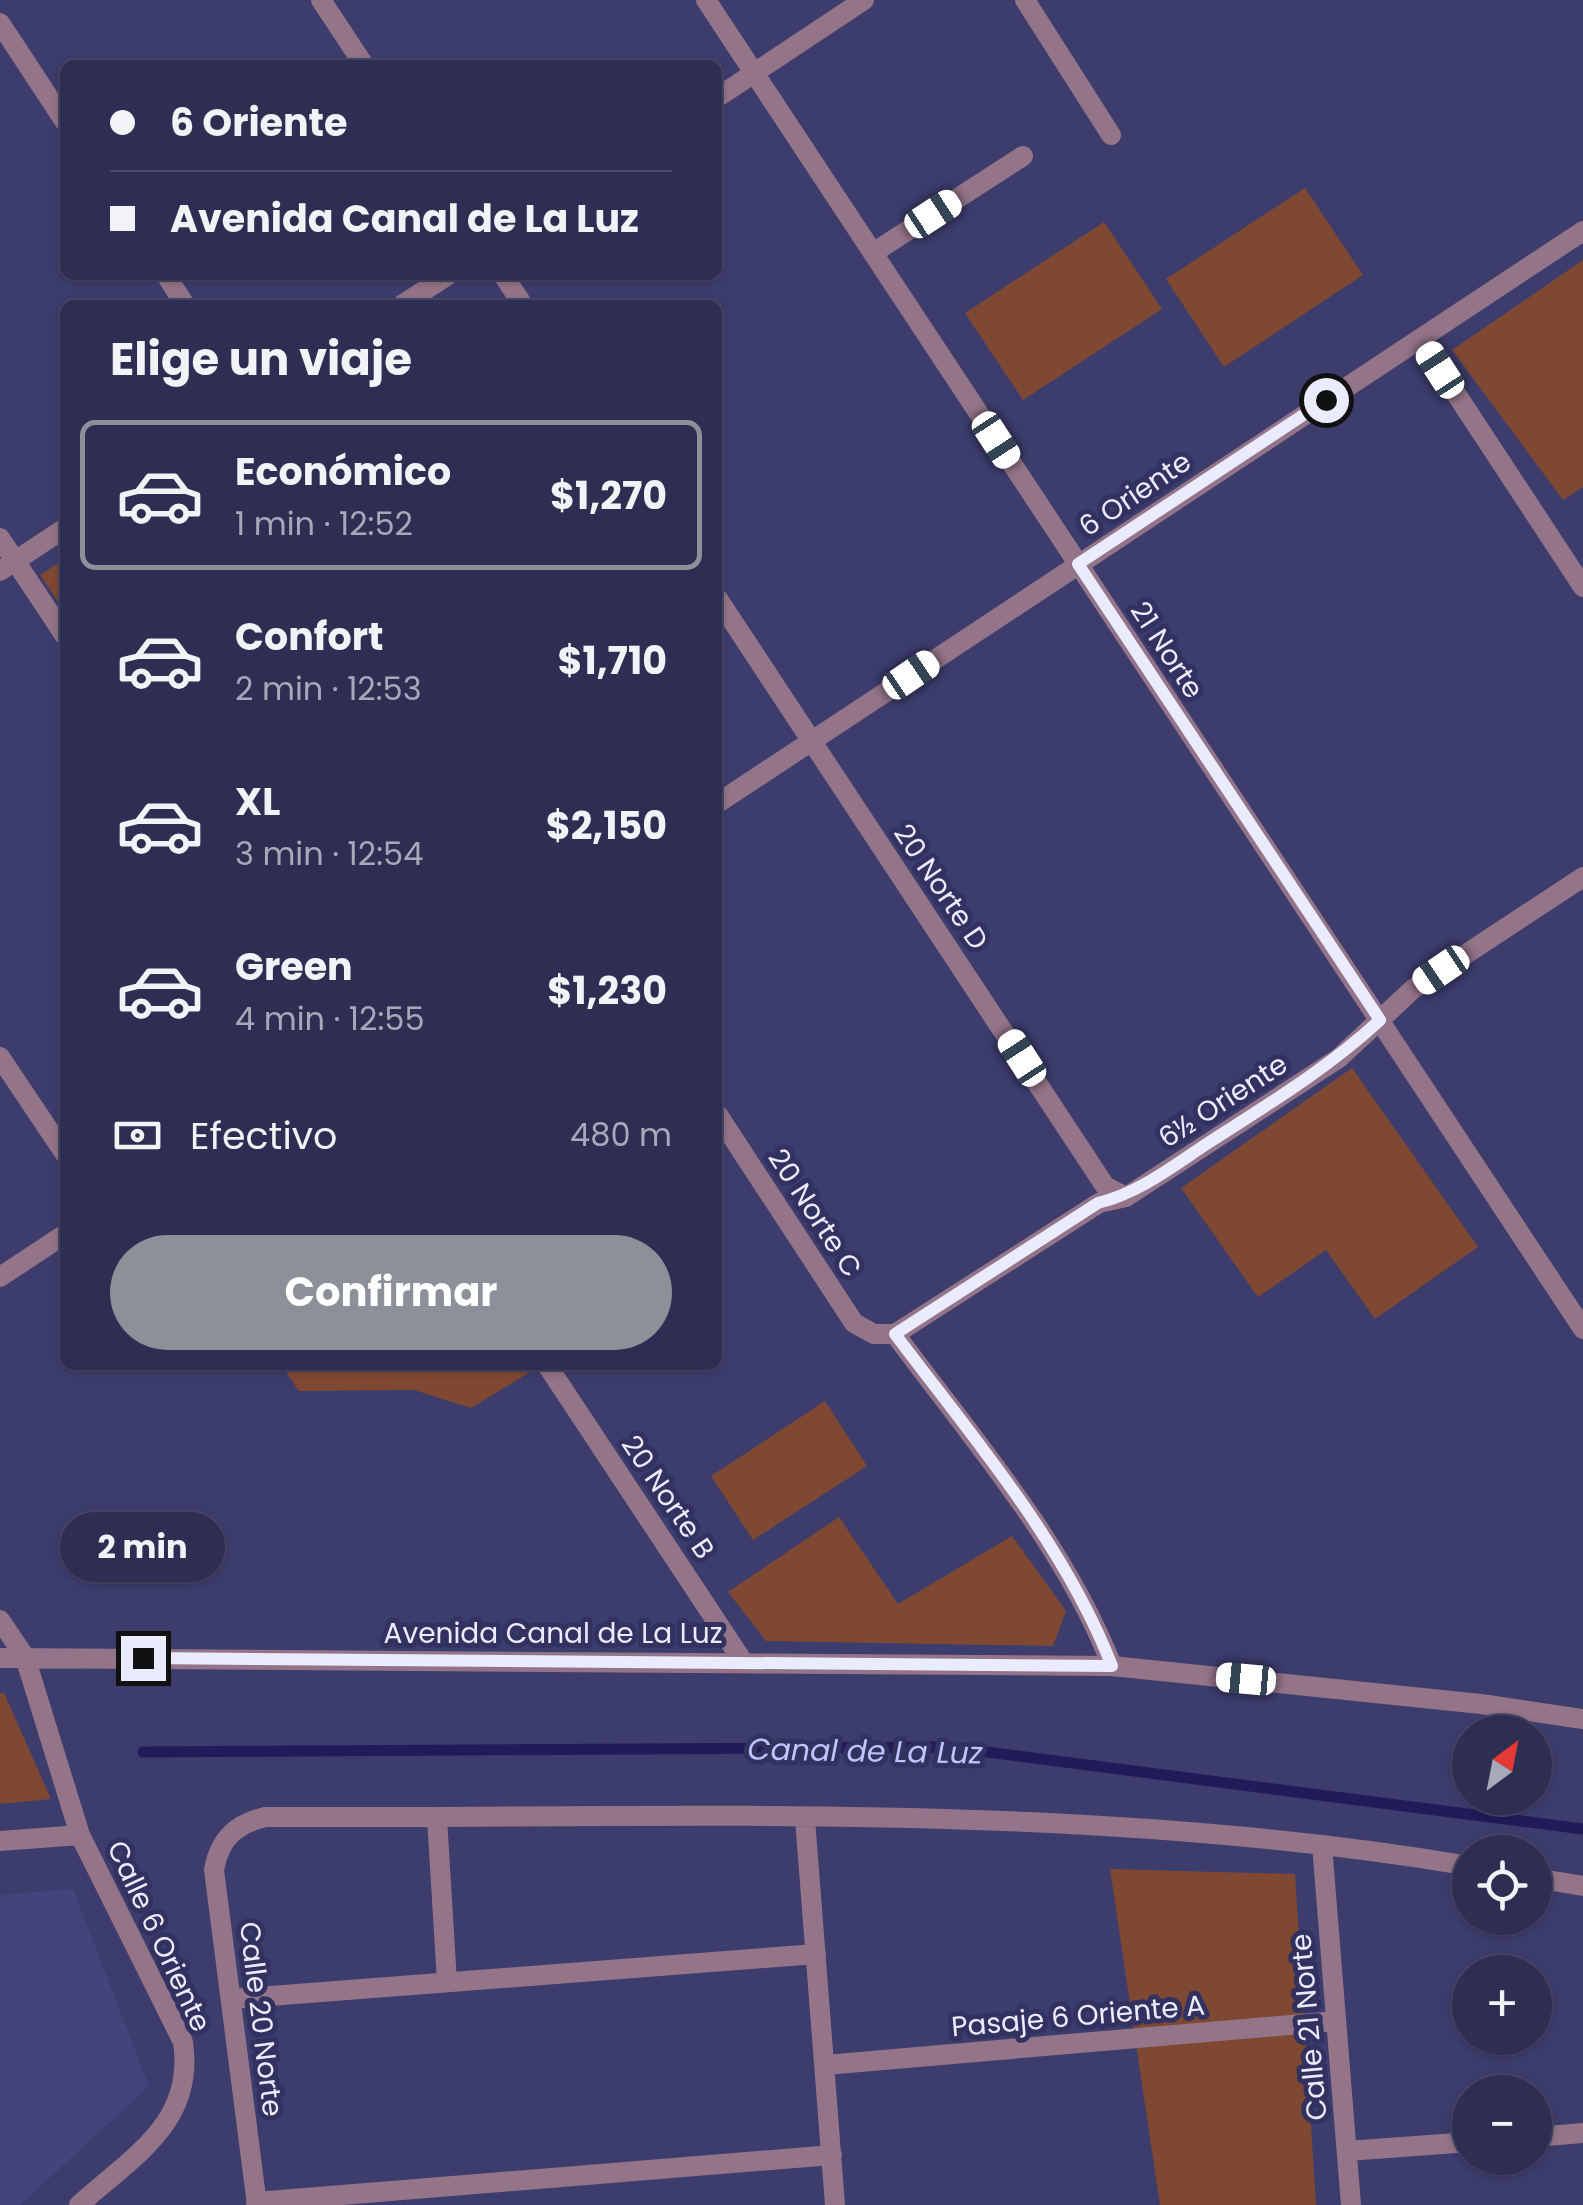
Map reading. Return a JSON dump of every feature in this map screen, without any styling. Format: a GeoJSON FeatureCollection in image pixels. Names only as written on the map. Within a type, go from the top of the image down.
{"type":"FeatureCollection","features":[{"type":"Feature","properties":{"kind":"street"},"geometry":{"type":"LineString","coordinates":[[321,0],[361,60]]}},
{"type":"Feature","properties":{"kind":"street","name":"21 Norte"},"geometry":{"type":"LineString","coordinates":[[706,0],[1583,1329]]}},
{"type":"Feature","properties":{"kind":"street"},"geometry":{"type":"LineString","coordinates":[[722,94],[864,0]]}},
{"type":"Feature","properties":{"kind":"street"},"geometry":{"type":"LineString","coordinates":[[1025,0],[1112,134]]}},
{"type":"Feature","properties":{"kind":"street"},"geometry":{"type":"LineString","coordinates":[[0,23],[60,114]]}},
{"type":"Feature","properties":{"kind":"street"},"geometry":{"type":"LineString","coordinates":[[873,253],[1023,156]]}},
{"type":"Feature","properties":{"kind":"street","name":"6 Oriente"},"geometry":{"type":"LineString","coordinates":[[722,800],[1583,231]]}},
{"type":"Feature","properties":{"kind":"street"},"geometry":{"type":"LineString","coordinates":[[410,300],[440,280]]}},
{"type":"Feature","properties":{"kind":"street"},"geometry":{"type":"LineString","coordinates":[[1420,338],[1583,587]]}},
{"type":"Feature","properties":{"kind":"street"},"geometry":{"type":"LineString","coordinates":[[8,566],[60,531]]}},
{"type":"Feature","properties":{"kind":"street"},"geometry":{"type":"LineString","coordinates":[[0,538],[8,566],[60,630]]}},
{"type":"Feature","properties":{"kind":"street","name":"20 Norte D"},"geometry":{"type":"LineString","coordinates":[[722,606],[1106,1186],[1126,1196]]}},
{"type":"Feature","properties":{"kind":"street","name":"6½ Oriente"},"geometry":{"type":"LineString","coordinates":[[884,1334],[1098,1203],[1126,1196],[1339,1058],[1413,989],[1583,877]]}},
{"type":"Feature","properties":{"kind":"street"},"geometry":{"type":"LineString","coordinates":[[0,1057],[60,1147]]}},
{"type":"Feature","properties":{"kind":"street","name":"20 Norte C"},"geometry":{"type":"LineString","coordinates":[[726,1148],[854,1323],[884,1334],[1035,1522],[1094,1621],[1112,1666]]}},
{"type":"Feature","properties":{"kind":"street"},"geometry":{"type":"LineString","coordinates":[[0,1278],[60,1237]]}},
{"type":"Feature","properties":{"kind":"street","name":"20 Norte B"},"geometry":{"type":"LineString","coordinates":[[550,1370],[742,1660]]}},
{"type":"Feature","properties":{"kind":"street","name":"Calle 6 Oriente"},"geometry":{"type":"LineString","coordinates":[[0,1620],[26,1657],[80,1834],[183,2042],[187,2070],[183,2094],[158,2133],[79,2205]]}},
{"type":"Feature","properties":{"kind":"street","name":"Avenida Canal de La Luz"},"geometry":{"type":"LineString","coordinates":[[0,1658],[742,1660],[1112,1666],[1481,1704],[1583,1719]]}},
{"type":"Feature","properties":{"kind":"street","name":"Calle 20 Norte"},"geometry":{"type":"LineString","coordinates":[[256,2204],[214,1870],[223,1841],[248,1821],[264,1817],[437,1818]]}},
{"type":"Feature","properties":{"kind":"street"},"geometry":{"type":"LineString","coordinates":[[447,1982],[437,1818],[805,1819],[1076,1826],[1322,1844],[1452,1863]]}},
{"type":"Feature","properties":{"kind":"street"},"geometry":{"type":"LineString","coordinates":[[805,1819],[835,2205]]}},
{"type":"Feature","properties":{"kind":"street"},"geometry":{"type":"LineString","coordinates":[[0,1841],[80,1834]]}},
{"type":"Feature","properties":{"kind":"street","name":"Calle 21 Norte"},"geometry":{"type":"LineString","coordinates":[[1322,1844],[1351,2205]]}},
{"type":"Feature","properties":{"kind":"street"},"geometry":{"type":"LineString","coordinates":[[1552,1881],[1583,1886]]}},
{"type":"Feature","properties":{"kind":"street"},"geometry":{"type":"LineString","coordinates":[[231,1999],[816,1954]]}},
{"type":"Feature","properties":{"kind":"street","name":"Pasaje 6 Oriente A"},"geometry":{"type":"LineString","coordinates":[[824,2065],[1336,2022]]}},
{"type":"Feature","properties":{"kind":"street"},"geometry":{"type":"LineString","coordinates":[[1552,2136],[1583,2134]]}},
{"type":"Feature","properties":{"kind":"street"},"geometry":{"type":"LineString","coordinates":[[1347,2151],[1452,2143]]}},
{"type":"Feature","properties":{"kind":"street"},"geometry":{"type":"LineString","coordinates":[[256,2204],[832,2155]]}},
{"type":"Feature","properties":{"kind":"shaded area"},"geometry":{"type":"Polygon","coordinates":[[[1305,188],[1363,275],[1224,367],[1166,279],[1305,188]]]}},
{"type":"Feature","properties":{"kind":"shaded area"},"geometry":{"type":"Polygon","coordinates":[[[1104,222],[1162,309],[1023,400],[965,313],[1104,222]]]}},
{"type":"Feature","properties":{"kind":"shaded area"},"geometry":{"type":"Polygon","coordinates":[[[1583,260],[1583,487],[1563,500],[1452,350],[1583,260]]]}},
{"type":"Feature","properties":{"kind":"shaded area"},"geometry":{"type":"Polygon","coordinates":[[[60,562],[60,605],[40,575],[60,562]]]}},
{"type":"Feature","properties":{"kind":"shaded area"},"geometry":{"type":"Polygon","coordinates":[[[1352,1068],[1478,1247],[1375,1319],[1326,1250],[1258,1297],[1181,1188],[1352,1068]]]}},
{"type":"Feature","properties":{"kind":"shaded area"},"geometry":{"type":"Polygon","coordinates":[[[284,1370],[530,1372],[471,1408],[414,1390],[299,1391],[284,1370]]]}},
{"type":"Feature","properties":{"kind":"shaded area"},"geometry":{"type":"Polygon","coordinates":[[[825,1401],[867,1466],[753,1540],[711,1476],[825,1401]]]}},
{"type":"Feature","properties":{"kind":"shaded area"},"geometry":{"type":"Polygon","coordinates":[[[839,1517],[898,1604],[1012,1536],[1066,1611],[1053,1646],[766,1641],[728,1592],[839,1517]]]}},
{"type":"Feature","properties":{"kind":"shaded area"},"geometry":{"type":"Polygon","coordinates":[[[0,1693],[4,1693],[51,1799],[0,1804],[0,1693]]]}},
{"type":"Feature","properties":{"kind":"shaded area"},"geometry":{"type":"Polygon","coordinates":[[[1110,1869],[1295,1874],[1316,2205],[1160,2205],[1110,1869]]]}},
{"type":"Feature","properties":{"kind":"shaded area"},"geometry":{"type":"Polygon","coordinates":[[[73,1889],[149,2086],[20,2205],[0,2205],[0,1895],[73,1889]]]}},
{"type":"Feature","properties":{"kind":"waterway","name":"Canal de La Luz"},"geometry":{"type":"LineString","coordinates":[[143,1752],[948,1747],[1583,1829]]}},
{"type":"Feature","properties":{"kind":"route"},"geometry":{"type":"LineString","coordinates":[[143,1658],[1112,1666],[1094,1621],[1035,1522],[895,1334],[1098,1203],[1126,1196],[1248,1118],[1339,1058],[1380,1020],[1078,564],[1326,400]]}}]}
